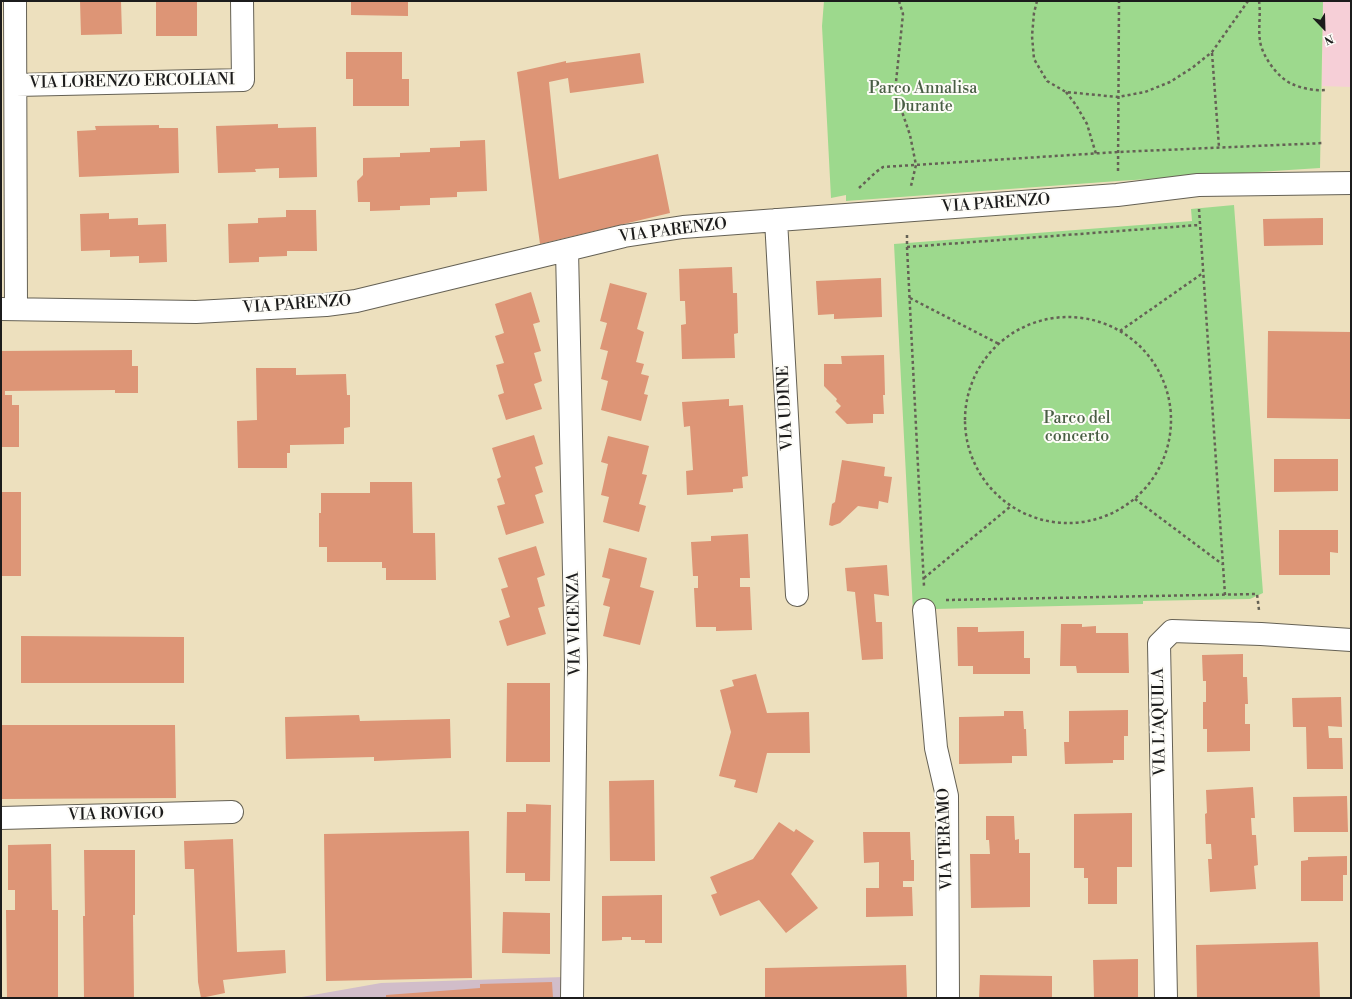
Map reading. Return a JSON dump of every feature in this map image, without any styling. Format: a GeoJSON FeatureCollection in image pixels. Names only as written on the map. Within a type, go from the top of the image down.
{"type":"FeatureCollection","features":[{"type":"Feature","properties":{"kind":"street","name":"VIA LORENZO ERCOLIANI"},"geometry":{"type":"LineString","coordinates":[[9,309],[16,85],[15,1]]}},
{"type":"Feature","properties":{"kind":"street","name":"VIA LORENZO ERCOLIANI"},"geometry":{"type":"LineString","coordinates":[[16,85],[243,80],[242,1]]}},
{"type":"Feature","properties":{"kind":"street","name":"VIA PARENZO"},"geometry":{"type":"LineString","coordinates":[[9,309],[196,312],[326,305],[356,301],[624,236],[683,227],[1117,195],[1198,185],[1351,183]]}},
{"type":"Feature","properties":{"kind":"street","name":"VIA UDINE"},"geometry":{"type":"LineString","coordinates":[[776,220],[797,595]]}},
{"type":"Feature","properties":{"kind":"street","name":"VIA VICENZA"},"geometry":{"type":"LineString","coordinates":[[567,250],[576,665],[572,998]]}},
{"type":"Feature","properties":{"kind":"street","name":"VIA TERAMO"},"geometry":{"type":"LineString","coordinates":[[924,605],[936,748],[947,796],[948,998]]}},
{"type":"Feature","properties":{"kind":"street","name":"VIA L'AQUILA"},"geometry":{"type":"LineString","coordinates":[[1166,998],[1159,644],[1172,631],[1261,634],[1351,640]]}},
{"type":"Feature","properties":{"kind":"street","name":"VIA ROVIGO"},"geometry":{"type":"LineString","coordinates":[[1,818],[232,812]]}},
{"type":"Feature","properties":{"kind":"path"},"geometry":{"type":"LineString","coordinates":[[899,1],[903,14],[896,82],[898,100],[910,135],[916,165]]}},
{"type":"Feature","properties":{"kind":"path"},"geometry":{"type":"LineString","coordinates":[[1037,1],[1034,13],[1032,36],[1034,59],[1046,80],[1066,92],[1076,106],[1087,124],[1096,154]]}},
{"type":"Feature","properties":{"kind":"path"},"geometry":{"type":"LineString","coordinates":[[1117,195],[1119,1]]}},
{"type":"Feature","properties":{"kind":"path"},"geometry":{"type":"LineString","coordinates":[[1066,92],[1118,97],[1145,92],[1170,82],[1212,52],[1248,1]]}},
{"type":"Feature","properties":{"kind":"path"},"geometry":{"type":"LineString","coordinates":[[1259,1],[1260,42],[1267,61],[1291,84],[1308,89],[1325,90]]}},
{"type":"Feature","properties":{"kind":"path"},"geometry":{"type":"LineString","coordinates":[[1212,52],[1219,147]]}},
{"type":"Feature","properties":{"kind":"path"},"geometry":{"type":"LineString","coordinates":[[836,215],[848,200],[883,167],[1118,152],[1324,143]]}},
{"type":"Feature","properties":{"kind":"path"},"geometry":{"type":"LineString","coordinates":[[1198,185],[1225,595]]}},
{"type":"Feature","properties":{"kind":"path"},"geometry":{"type":"LineString","coordinates":[[908,210],[907,248],[924,605],[1257,594],[1261,634]]}},
{"type":"Feature","properties":{"kind":"path"},"geometry":{"type":"LineString","coordinates":[[907,248],[1200,225]]}},
{"type":"Feature","properties":{"kind":"path"},"geometry":{"type":"LineString","coordinates":[[1120,331],[1203,272]]}},
{"type":"Feature","properties":{"kind":"path"},"geometry":{"type":"LineString","coordinates":[[910,298],[999,344]]}},
{"type":"Feature","properties":{"kind":"path"},"geometry":{"type":"LineString","coordinates":[[1070,317],[1096,321],[1120,331],[1142,348],[1159,370],[1169,397],[1172,425],[1166,452],[1154,478],[1135,499],[1113,513],[1087,521],[1061,523],[1035,518],[1011,506],[991,489],[976,467],[967,441],[965,415],[970,389],[981,365],[999,344],[1020,329],[1044,320],[1070,317]]}},
{"type":"Feature","properties":{"kind":"path"},"geometry":{"type":"LineString","coordinates":[[1135,499],[1223,564]]}},
{"type":"Feature","properties":{"kind":"path"},"geometry":{"type":"LineString","coordinates":[[923,578],[1011,506]]}},
{"type":"Feature","properties":{"kind":"shaded area"},"geometry":{"type":"Polygon","coordinates":[[[1323,1],[1351,1],[1351,87],[1322,86],[1323,1]]]}},
{"type":"Feature","properties":{"kind":"shaded area"},"geometry":{"type":"Polygon","coordinates":[[[564,977],[563,998],[296,998],[381,983],[564,977]]]}},
{"type":"Feature","properties":{"kind":"green space","name":"Parco Annalisa Durante"},"geometry":{"type":"Polygon","coordinates":[[[824,1],[1323,1],[1320,168],[846,201],[846,195],[831,198],[822,26],[824,1]]]}},
{"type":"Feature","properties":{"kind":"green space","name":"Parco del concerto"},"geometry":{"type":"Polygon","coordinates":[[[1234,205],[1263,593],[1250,599],[1143,601],[1143,604],[935,609],[913,611],[894,244],[1192,221],[1191,209],[1234,205]]]}},
{"type":"Feature","properties":{"kind":"building"},"geometry":{"type":"Polygon","coordinates":[[[80,1],[121,1],[122,34],[81,35],[80,1]]]}},
{"type":"Feature","properties":{"kind":"building"},"geometry":{"type":"Polygon","coordinates":[[[156,1],[197,1],[197,36],[156,36],[156,1]]]}},
{"type":"Feature","properties":{"kind":"building"},"geometry":{"type":"Polygon","coordinates":[[[351,1],[408,1],[408,16],[351,15],[351,1]]]}},
{"type":"Feature","properties":{"kind":"building"},"geometry":{"type":"Polygon","coordinates":[[[346,52],[402,52],[402,79],[409,79],[409,106],[353,106],[353,79],[346,79],[346,52]]]}},
{"type":"Feature","properties":{"kind":"building"},"geometry":{"type":"Polygon","coordinates":[[[640,53],[644,83],[570,93],[568,78],[549,82],[559,179],[658,154],[670,213],[540,244],[517,72],[566,61],[566,63],[640,53]]]}},
{"type":"Feature","properties":{"kind":"building"},"geometry":{"type":"Polygon","coordinates":[[[278,124],[278,128],[316,127],[317,177],[279,178],[279,168],[255,169],[256,172],[218,173],[216,126],[278,124]]]}},
{"type":"Feature","properties":{"kind":"building"},"geometry":{"type":"Polygon","coordinates":[[[159,125],[159,128],[178,128],[179,173],[79,177],[77,131],[96,130],[95,126],[159,125]]]}},
{"type":"Feature","properties":{"kind":"building"},"geometry":{"type":"Polygon","coordinates":[[[485,140],[487,191],[457,192],[457,197],[430,198],[430,205],[400,206],[400,210],[370,211],[370,202],[358,202],[357,181],[363,175],[363,158],[400,157],[400,153],[430,152],[430,148],[460,147],[460,141],[485,140]]]}},
{"type":"Feature","properties":{"kind":"building"},"geometry":{"type":"Polygon","coordinates":[[[286,210],[316,210],[317,251],[287,251],[287,256],[259,257],[259,262],[229,263],[228,224],[258,223],[258,218],[286,217],[286,210]]]}},
{"type":"Feature","properties":{"kind":"building"},"geometry":{"type":"Polygon","coordinates":[[[109,213],[109,219],[138,218],[138,225],[166,224],[167,262],[139,263],[139,256],[110,257],[110,250],[81,251],[80,214],[109,213]]]}},
{"type":"Feature","properties":{"kind":"building"},"geometry":{"type":"Polygon","coordinates":[[[1323,218],[1323,245],[1264,246],[1263,219],[1323,218]]]}},
{"type":"Feature","properties":{"kind":"building"},"geometry":{"type":"Polygon","coordinates":[[[732,267],[733,293],[737,293],[738,333],[734,334],[735,358],[682,359],[681,325],[686,324],[685,301],[680,301],[679,269],[732,267]]]}},
{"type":"Feature","properties":{"kind":"building"},"geometry":{"type":"Polygon","coordinates":[[[881,278],[882,317],[834,319],[834,314],[818,315],[816,281],[881,278]]]}},
{"type":"Feature","properties":{"kind":"building"},"geometry":{"type":"Polygon","coordinates":[[[610,283],[647,293],[637,329],[644,332],[636,362],[644,364],[641,374],[649,376],[644,394],[648,395],[641,421],[601,410],[608,381],[601,379],[608,351],[600,349],[607,323],[600,321],[610,283]]]}},
{"type":"Feature","properties":{"kind":"building"},"geometry":{"type":"Polygon","coordinates":[[[531,292],[540,322],[533,324],[541,351],[534,353],[542,381],[534,384],[542,409],[506,420],[498,395],[504,393],[496,365],[504,363],[495,336],[504,333],[495,304],[531,292]]]}},
{"type":"Feature","properties":{"kind":"building"},"geometry":{"type":"Polygon","coordinates":[[[1268,331],[1351,332],[1351,419],[1267,418],[1268,331]]]}},
{"type":"Feature","properties":{"kind":"building"},"geometry":{"type":"Polygon","coordinates":[[[132,350],[132,366],[138,366],[138,393],[115,393],[115,390],[5,391],[5,395],[12,395],[12,405],[19,405],[19,447],[1,447],[1,351],[132,350]]]}},
{"type":"Feature","properties":{"kind":"building"},"geometry":{"type":"Polygon","coordinates":[[[884,355],[884,414],[873,414],[873,423],[847,424],[835,412],[841,406],[836,401],[837,399],[824,386],[824,364],[842,364],[841,356],[884,355]]]}},
{"type":"Feature","properties":{"kind":"building"},"geometry":{"type":"Polygon","coordinates":[[[256,368],[296,368],[296,375],[346,374],[347,395],[350,395],[350,427],[344,428],[344,444],[290,445],[290,453],[287,453],[287,468],[238,468],[237,421],[257,420],[256,368]]]}},
{"type":"Feature","properties":{"kind":"building"},"geometry":{"type":"Polygon","coordinates":[[[729,399],[729,406],[743,405],[748,476],[742,477],[743,488],[733,489],[733,492],[687,495],[686,471],[693,470],[690,426],[684,427],[682,402],[729,399]]]}},
{"type":"Feature","properties":{"kind":"building"},"geometry":{"type":"Polygon","coordinates":[[[534,435],[543,464],[535,467],[543,492],[535,495],[544,523],[506,535],[497,506],[505,504],[497,479],[501,477],[492,448],[534,435]]]}},
{"type":"Feature","properties":{"kind":"building"},"geometry":{"type":"Polygon","coordinates":[[[608,436],[649,446],[642,474],[647,475],[639,504],[646,506],[639,532],[603,522],[609,497],[601,495],[608,464],[601,462],[608,436]]]}},
{"type":"Feature","properties":{"kind":"building"},"geometry":{"type":"Polygon","coordinates":[[[1274,459],[1338,459],[1338,491],[1274,492],[1274,459]]]}},
{"type":"Feature","properties":{"kind":"building"},"geometry":{"type":"Polygon","coordinates":[[[842,460],[885,467],[884,476],[892,477],[888,503],[879,501],[878,509],[858,506],[840,523],[832,526],[829,525],[832,504],[835,502],[842,460]]]}},
{"type":"Feature","properties":{"kind":"building"},"geometry":{"type":"Polygon","coordinates":[[[370,482],[412,482],[413,533],[435,533],[436,580],[386,580],[386,568],[382,568],[382,562],[327,562],[327,547],[319,547],[319,513],[321,513],[321,493],[370,493],[370,482]]]}},
{"type":"Feature","properties":{"kind":"building"},"geometry":{"type":"Polygon","coordinates":[[[1,492],[21,492],[21,576],[1,576],[1,492]]]}},
{"type":"Feature","properties":{"kind":"building"},"geometry":{"type":"Polygon","coordinates":[[[1279,530],[1338,530],[1338,553],[1330,552],[1330,575],[1279,575],[1279,530]]]}},
{"type":"Feature","properties":{"kind":"building"},"geometry":{"type":"Polygon","coordinates":[[[748,534],[750,578],[740,578],[740,587],[750,587],[752,630],[716,631],[716,627],[696,627],[694,588],[698,588],[698,576],[693,576],[691,542],[711,541],[711,536],[748,534]]]}},
{"type":"Feature","properties":{"kind":"building"},"geometry":{"type":"Polygon","coordinates":[[[536,546],[545,575],[537,578],[545,606],[538,608],[546,634],[507,646],[499,621],[510,617],[501,589],[508,587],[498,558],[536,546]]]}},
{"type":"Feature","properties":{"kind":"building"},"geometry":{"type":"Polygon","coordinates":[[[609,548],[647,558],[640,587],[654,591],[640,645],[603,636],[610,607],[603,605],[610,579],[602,577],[609,548]]]}},
{"type":"Feature","properties":{"kind":"building"},"geometry":{"type":"Polygon","coordinates":[[[887,565],[889,596],[874,594],[876,622],[882,622],[883,659],[862,660],[855,592],[847,591],[845,568],[887,565]]]}},
{"type":"Feature","properties":{"kind":"building"},"geometry":{"type":"Polygon","coordinates":[[[1061,624],[1082,624],[1082,627],[1096,626],[1096,633],[1128,633],[1129,673],[1077,673],[1076,666],[1060,666],[1061,624]]]}},
{"type":"Feature","properties":{"kind":"building"},"geometry":{"type":"Polygon","coordinates":[[[957,627],[978,627],[978,632],[1024,631],[1024,658],[1030,658],[1030,674],[973,674],[973,666],[958,666],[957,627]]]}},
{"type":"Feature","properties":{"kind":"building"},"geometry":{"type":"Polygon","coordinates":[[[21,636],[184,637],[184,683],[21,683],[21,636]]]}},
{"type":"Feature","properties":{"kind":"building"},"geometry":{"type":"Polygon","coordinates":[[[1243,654],[1243,677],[1247,677],[1248,704],[1245,704],[1245,724],[1250,724],[1250,751],[1207,752],[1207,729],[1203,729],[1203,702],[1206,702],[1206,681],[1203,681],[1202,655],[1243,654]]]}},
{"type":"Feature","properties":{"kind":"building"},"geometry":{"type":"Polygon","coordinates":[[[756,674],[767,713],[809,712],[810,753],[767,753],[757,793],[734,787],[736,780],[719,776],[731,732],[720,690],[734,686],[732,680],[756,674]]]}},
{"type":"Feature","properties":{"kind":"building"},"geometry":{"type":"Polygon","coordinates":[[[507,683],[550,683],[550,762],[506,762],[507,683]]]}},
{"type":"Feature","properties":{"kind":"building"},"geometry":{"type":"Polygon","coordinates":[[[1341,697],[1342,727],[1328,726],[1329,738],[1342,738],[1343,769],[1307,769],[1306,727],[1293,727],[1292,698],[1341,697]]]}},
{"type":"Feature","properties":{"kind":"building"},"geometry":{"type":"Polygon","coordinates":[[[1128,710],[1128,736],[1124,736],[1124,760],[1113,760],[1113,763],[1065,764],[1064,742],[1069,742],[1069,711],[1128,710]]]}},
{"type":"Feature","properties":{"kind":"building"},"geometry":{"type":"Polygon","coordinates":[[[1004,711],[1023,711],[1024,729],[1026,729],[1027,756],[1012,756],[1012,763],[959,764],[959,717],[1004,716],[1004,711]]]}},
{"type":"Feature","properties":{"kind":"building"},"geometry":{"type":"Polygon","coordinates":[[[359,715],[360,721],[450,719],[451,758],[374,761],[374,757],[286,759],[285,717],[359,715]]]}},
{"type":"Feature","properties":{"kind":"building"},"geometry":{"type":"Polygon","coordinates":[[[1,725],[175,725],[176,798],[1,799],[1,725]]]}},
{"type":"Feature","properties":{"kind":"building"},"geometry":{"type":"Polygon","coordinates":[[[654,780],[655,861],[610,861],[609,781],[654,780]]]}},
{"type":"Feature","properties":{"kind":"building"},"geometry":{"type":"Polygon","coordinates":[[[1253,787],[1255,818],[1251,818],[1252,835],[1256,835],[1258,865],[1254,866],[1256,889],[1210,892],[1208,859],[1212,859],[1211,844],[1206,844],[1206,790],[1253,787]]]}},
{"type":"Feature","properties":{"kind":"building"},"geometry":{"type":"Polygon","coordinates":[[[1347,796],[1348,832],[1294,832],[1293,797],[1347,796]]]}},
{"type":"Feature","properties":{"kind":"building"},"geometry":{"type":"Polygon","coordinates":[[[526,804],[551,805],[550,881],[525,881],[525,873],[506,873],[507,812],[526,812],[526,804]]]}},
{"type":"Feature","properties":{"kind":"building"},"geometry":{"type":"Polygon","coordinates":[[[1132,813],[1132,867],[1117,867],[1117,904],[1088,904],[1088,878],[1084,878],[1084,868],[1074,868],[1074,814],[1132,813]]]}},
{"type":"Feature","properties":{"kind":"building"},"geometry":{"type":"Polygon","coordinates":[[[986,816],[1014,816],[1015,840],[1019,839],[1019,853],[1030,853],[1030,907],[971,908],[970,854],[990,854],[989,840],[986,840],[986,816]]]}},
{"type":"Feature","properties":{"kind":"building"},"geometry":{"type":"Polygon","coordinates":[[[779,822],[794,832],[796,829],[814,841],[791,874],[818,908],[786,933],[759,900],[720,916],[711,895],[717,893],[710,877],[753,859],[779,822]]]}},
{"type":"Feature","properties":{"kind":"building"},"geometry":{"type":"Polygon","coordinates":[[[469,831],[472,978],[326,981],[324,834],[469,831]]]}},
{"type":"Feature","properties":{"kind":"building"},"geometry":{"type":"Polygon","coordinates":[[[863,832],[910,832],[911,860],[914,860],[914,881],[903,881],[903,887],[912,887],[913,916],[866,917],[866,888],[879,888],[879,862],[864,863],[863,832]]]}},
{"type":"Feature","properties":{"kind":"building"},"geometry":{"type":"Polygon","coordinates":[[[233,839],[237,952],[285,950],[286,973],[223,980],[225,993],[201,998],[198,982],[194,869],[185,869],[184,841],[233,839]]]}},
{"type":"Feature","properties":{"kind":"building"},"geometry":{"type":"Polygon","coordinates":[[[51,844],[52,910],[58,910],[58,998],[7,998],[6,910],[15,910],[15,890],[8,890],[8,845],[51,844]]]}},
{"type":"Feature","properties":{"kind":"building"},"geometry":{"type":"Polygon","coordinates":[[[84,850],[135,850],[135,915],[133,915],[134,998],[84,998],[84,850]]]}},
{"type":"Feature","properties":{"kind":"building"},"geometry":{"type":"Polygon","coordinates":[[[1347,856],[1347,875],[1343,875],[1343,901],[1301,901],[1301,861],[1308,860],[1308,857],[1347,856]]]}},
{"type":"Feature","properties":{"kind":"building"},"geometry":{"type":"Polygon","coordinates":[[[662,895],[662,943],[645,943],[645,940],[631,940],[631,937],[622,937],[622,940],[602,941],[602,896],[662,895]]]}},
{"type":"Feature","properties":{"kind":"building"},"geometry":{"type":"Polygon","coordinates":[[[503,912],[550,913],[550,954],[502,953],[503,912]]]}},
{"type":"Feature","properties":{"kind":"building"},"geometry":{"type":"Polygon","coordinates":[[[1318,942],[1320,998],[1197,998],[1196,945],[1318,942]]]}},
{"type":"Feature","properties":{"kind":"building"},"geometry":{"type":"Polygon","coordinates":[[[1138,959],[1138,998],[1094,998],[1093,960],[1138,959]]]}},
{"type":"Feature","properties":{"kind":"building"},"geometry":{"type":"Polygon","coordinates":[[[906,965],[907,998],[765,998],[765,968],[906,965]]]}},
{"type":"Feature","properties":{"kind":"building"},"geometry":{"type":"Polygon","coordinates":[[[980,975],[1052,976],[1052,998],[979,998],[980,975]]]}},
{"type":"Feature","properties":{"kind":"building"},"geometry":{"type":"Polygon","coordinates":[[[552,982],[553,998],[386,998],[386,995],[480,988],[480,984],[552,982]]]}}]}
